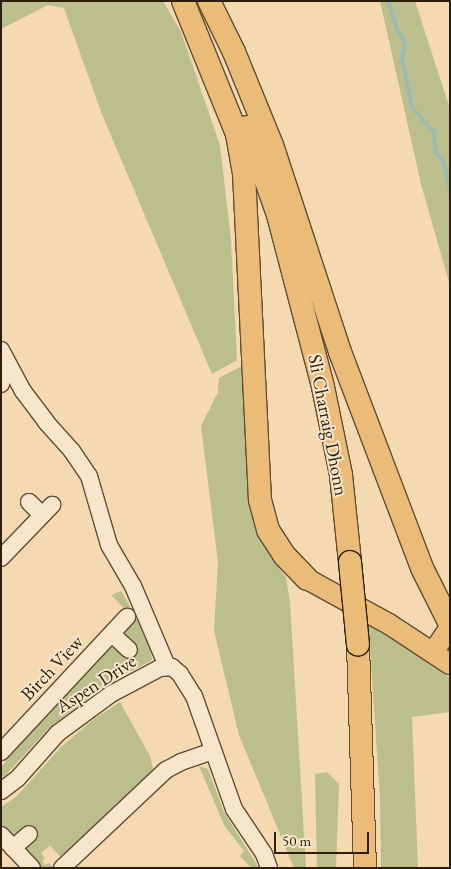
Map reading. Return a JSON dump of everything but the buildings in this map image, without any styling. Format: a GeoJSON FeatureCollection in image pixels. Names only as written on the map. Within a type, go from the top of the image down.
{"type":"FeatureCollection","features":[{"type":"Feature","properties":{"kind":"highway"},"geometry":{"type":"LineString","coordinates":[[183,1],[237,134],[244,173],[260,500],[268,530],[284,556],[307,579]]}},
{"type":"Feature","properties":{"kind":"highway","name":"Sli Charraig Dhonn"},"geometry":{"type":"LineString","coordinates":[[195,1],[250,137],[278,214],[323,387],[341,475],[358,645],[364,868]]}},
{"type":"Feature","properties":{"kind":"highway"},"geometry":{"type":"LineString","coordinates":[[209,1],[234,52],[272,145],[340,352],[422,568],[450,626]]}},
{"type":"Feature","properties":{"kind":"main road"},"geometry":{"type":"LineString","coordinates":[[307,579],[389,624],[450,664]]}},
{"type":"Feature","properties":{"kind":"main road"},"geometry":{"type":"LineString","coordinates":[[434,652],[450,626]]}},
{"type":"Feature","properties":{"kind":"street"},"geometry":{"type":"LineString","coordinates":[[1,384],[4,357]]}},
{"type":"Feature","properties":{"kind":"street"},"geometry":{"type":"LineString","coordinates":[[4,357],[34,407],[72,451],[89,476],[109,545],[133,586],[167,666]]}},
{"type":"Feature","properties":{"kind":"street"},"geometry":{"type":"LineString","coordinates":[[1,558],[47,510],[29,502]]}},
{"type":"Feature","properties":{"kind":"street","name":"Birch View"},"geometry":{"type":"LineString","coordinates":[[1,752],[127,617]]}},
{"type":"Feature","properties":{"kind":"street","name":"Birch View"},"geometry":{"type":"LineString","coordinates":[[112,634],[129,650]]}},
{"type":"Feature","properties":{"kind":"street","name":"Aspen Drive"},"geometry":{"type":"LineString","coordinates":[[1,791],[18,778],[58,733],[111,694],[167,666],[178,672],[194,696],[234,809],[264,854],[269,868]]}},
{"type":"Feature","properties":{"kind":"street"},"geometry":{"type":"LineString","coordinates":[[62,868],[166,770],[213,751]]}},
{"type":"Feature","properties":{"kind":"street"},"geometry":{"type":"LineString","coordinates":[[13,848],[29,834]]}},
{"type":"Feature","properties":{"kind":"street"},"geometry":{"type":"LineString","coordinates":[[1,835],[32,868]]}},
{"type":"Feature","properties":{"kind":"green space"},"geometry":{"type":"Polygon","coordinates":[[[1,1],[163,1],[181,32],[220,145],[231,240],[237,360],[212,374],[101,112],[64,8],[48,5],[1,29],[1,1]]]}},
{"type":"Feature","properties":{"kind":"green space"},"geometry":{"type":"Polygon","coordinates":[[[380,1],[415,1],[450,109],[450,286],[421,184],[380,1]]]}},
{"type":"Feature","properties":{"kind":"green space"},"geometry":{"type":"Polygon","coordinates":[[[242,366],[271,555],[286,578],[290,602],[306,868],[294,868],[239,735],[214,631],[218,562],[201,426],[218,392],[219,378],[242,366]]]}},
{"type":"Feature","properties":{"kind":"green space"},"geometry":{"type":"Polygon","coordinates":[[[121,591],[153,647],[154,651],[151,652],[152,660],[104,686],[50,727],[5,776],[1,777],[1,767],[6,762],[3,759],[110,646],[125,637],[126,610],[111,595],[121,591]]]}},
{"type":"Feature","properties":{"kind":"green space"},"geometry":{"type":"Polygon","coordinates":[[[368,620],[450,678],[450,712],[412,717],[418,868],[381,868],[380,798],[368,620]]]}},
{"type":"Feature","properties":{"kind":"green space"},"geometry":{"type":"Polygon","coordinates":[[[120,702],[150,756],[154,773],[63,859],[50,846],[41,853],[45,858],[42,861],[45,865],[49,863],[54,868],[40,868],[26,850],[18,835],[11,835],[1,827],[1,807],[17,796],[61,747],[94,719],[120,702]]]}},
{"type":"Feature","properties":{"kind":"green space"},"geometry":{"type":"Polygon","coordinates":[[[199,766],[208,769],[224,812],[259,868],[251,868],[240,856],[244,851],[224,825],[199,766]]]}},
{"type":"Feature","properties":{"kind":"green space"},"geometry":{"type":"Polygon","coordinates":[[[327,772],[339,784],[336,868],[317,868],[315,774],[327,772]]]}},
{"type":"Feature","properties":{"kind":"waterway"},"geometry":{"type":"LineString","coordinates":[[388,1],[398,31],[405,43],[402,57],[412,108],[434,132],[436,153],[444,163],[450,192]]}}]}
